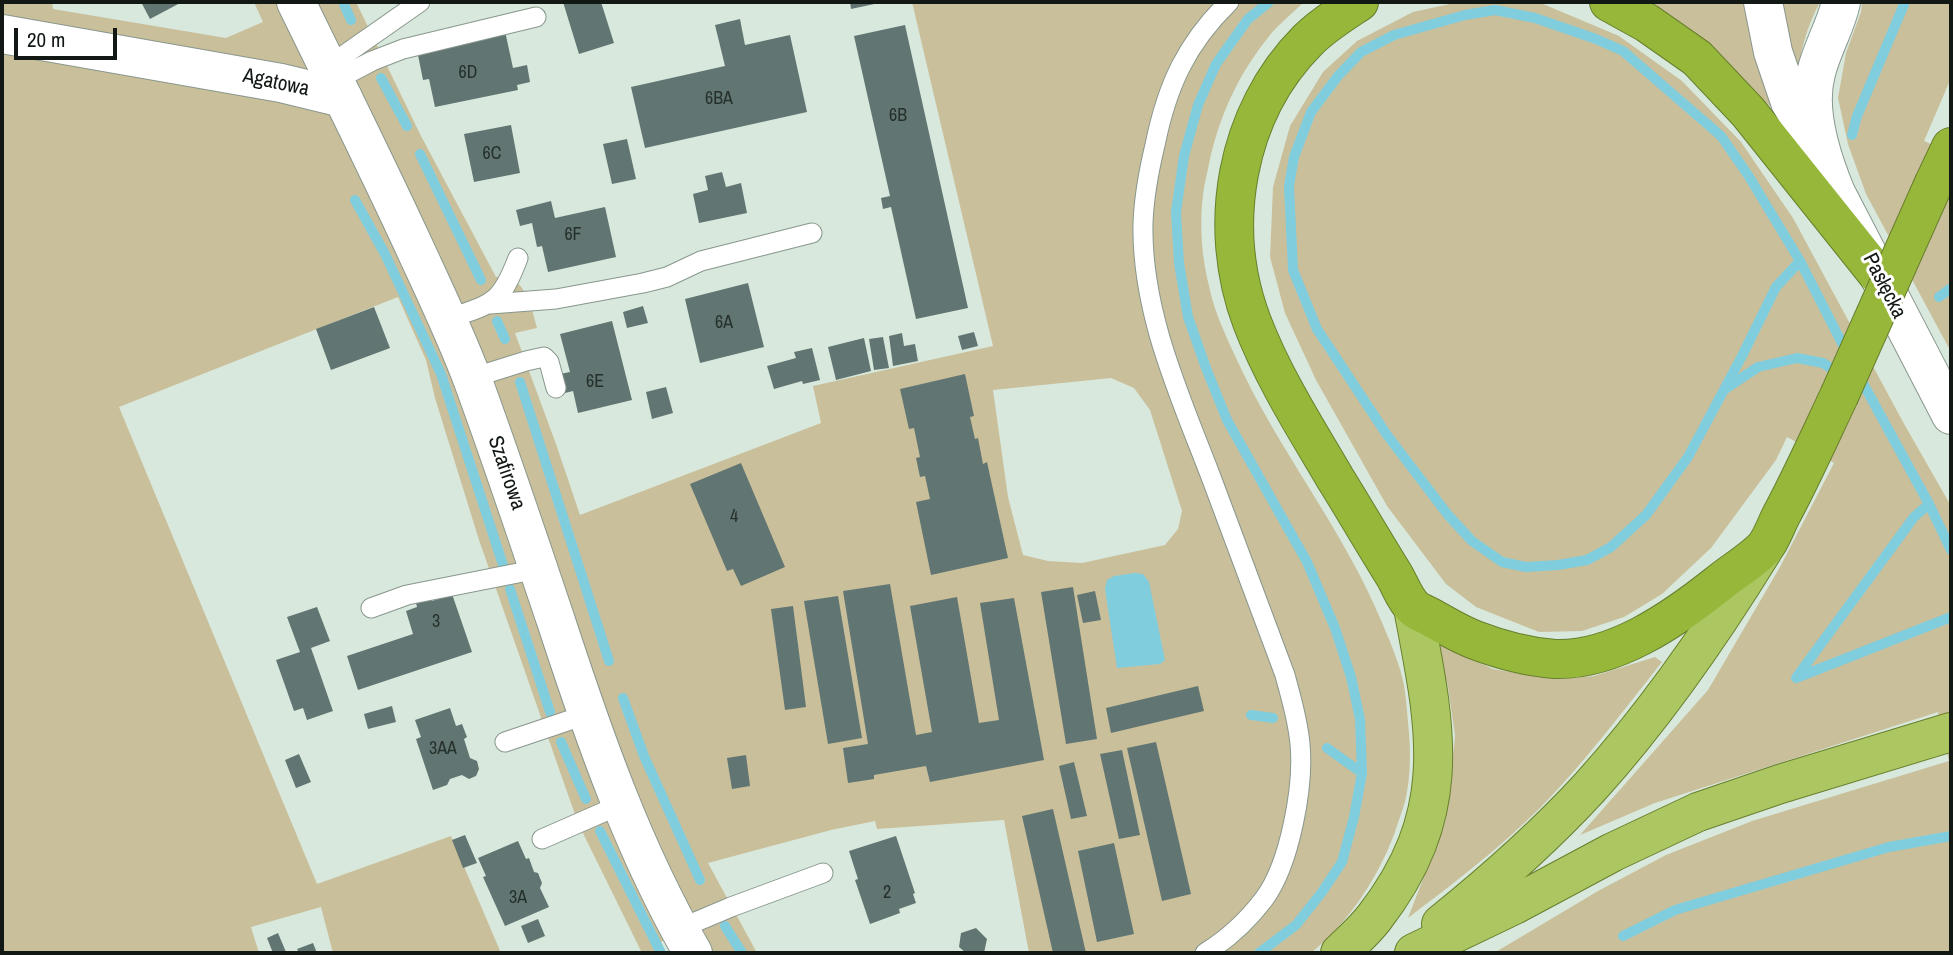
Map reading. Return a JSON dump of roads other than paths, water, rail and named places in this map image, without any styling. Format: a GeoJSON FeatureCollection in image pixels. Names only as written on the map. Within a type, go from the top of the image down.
{"type":"FeatureCollection","features":[{"type":"Feature","properties":{"kind":"highway"},"geometry":{"type":"LineString","coordinates":[[1340,953],[1372,920],[1408,866],[1418,843],[1432,788],[1432,720],[1413,608],[1271,366],[1251,320],[1241,281],[1234,248],[1233,214],[1248,135],[1262,103],[1276,80],[1308,40],[1359,2]]}},
{"type":"Feature","properties":{"kind":"highway"},"geometry":{"type":"LineString","coordinates":[[1609,2],[1647,23],[1705,66],[1748,112],[1879,276]]}},
{"type":"Feature","properties":{"kind":"highway"},"geometry":{"type":"LineString","coordinates":[[1401,953],[1491,882],[1538,840],[1590,786],[1657,706],[1733,600],[1766,545],[1808,464],[1951,147]]}},
{"type":"Feature","properties":{"kind":"highway"},"geometry":{"type":"LineString","coordinates":[[1413,608],[1462,635],[1501,650],[1558,659],[1580,656],[1627,643],[1667,620],[1766,545]]}},
{"type":"Feature","properties":{"kind":"highway"},"geometry":{"type":"LineString","coordinates":[[1414,953],[1698,812],[1950,732]]}},
{"type":"Feature","properties":{"kind":"street","name":"Szafirowa"},"geometry":{"type":"LineString","coordinates":[[296,2],[387,187],[472,378],[588,714],[622,804],[644,858],[686,941]]}},
{"type":"Feature","properties":{"kind":"street","name":"Pasłęcka"},"geometry":{"type":"LineString","coordinates":[[1763,2],[1773,52],[1790,102],[1821,155],[1836,193],[1951,415]]}},
{"type":"Feature","properties":{"kind":"street","name":"Pasłęcka"},"geometry":{"type":"LineString","coordinates":[[1821,155],[1812,100],[1815,74],[1842,2]]}},
{"type":"Feature","properties":{"kind":"street","name":"Agatowa"},"geometry":{"type":"LineString","coordinates":[[2,34],[281,83],[335,82]]}},
{"type":"Feature","properties":{"kind":"lane"},"geometry":{"type":"LineString","coordinates":[[335,82],[420,2]]}},
{"type":"Feature","properties":{"kind":"lane"},"geometry":{"type":"LineString","coordinates":[[1205,953],[1227,939],[1245,920],[1265,897],[1279,871],[1295,813],[1300,769],[1300,745],[1285,675],[1174,379],[1156,323],[1144,256],[1146,184],[1167,96],[1189,51],[1207,25],[1229,2]]}},
{"type":"Feature","properties":{"kind":"lane"},"geometry":{"type":"LineString","coordinates":[[335,82],[372,61],[403,49],[536,17]]}},
{"type":"Feature","properties":{"kind":"lane"},"geometry":{"type":"LineString","coordinates":[[447,319],[490,303],[556,299],[643,283],[667,277],[701,261],[812,233]]}},
{"type":"Feature","properties":{"kind":"lane"},"geometry":{"type":"LineString","coordinates":[[490,303],[505,288],[518,258]]}},
{"type":"Feature","properties":{"kind":"lane"},"geometry":{"type":"LineString","coordinates":[[472,378],[544,358],[549,362],[556,388]]}},
{"type":"Feature","properties":{"kind":"lane"},"geometry":{"type":"LineString","coordinates":[[371,608],[407,595],[538,569]]}},
{"type":"Feature","properties":{"kind":"lane"},"geometry":{"type":"LineString","coordinates":[[505,742],[588,714]]}},
{"type":"Feature","properties":{"kind":"lane"},"geometry":{"type":"LineString","coordinates":[[541,839],[622,804]]}},
{"type":"Feature","properties":{"kind":"lane"},"geometry":{"type":"LineString","coordinates":[[686,941],[731,907],[823,873]]}},
{"type":"Feature","properties":{"kind":"water"},"geometry":{"type":"Polygon","coordinates":[[[1143,574],[1149,582],[1165,660],[1160,664],[1117,668],[1105,589],[1107,580],[1114,576],[1143,574]]]}},
{"type":"Feature","properties":{"kind":"waterway"},"geometry":{"type":"LineString","coordinates":[[343,2],[351,20]]}},
{"type":"Feature","properties":{"kind":"waterway"},"geometry":{"type":"LineString","coordinates":[[1259,953],[1296,925],[1342,862],[1362,773],[1360,719],[1351,677],[1335,628],[1307,562],[1227,420],[1188,317],[1179,263],[1176,212],[1184,156],[1198,105],[1216,64],[1248,19],[1269,2]]}},
{"type":"Feature","properties":{"kind":"waterway"},"geometry":{"type":"LineString","coordinates":[[1852,135],[1857,116],[1905,2]]}},
{"type":"Feature","properties":{"kind":"waterway"},"geometry":{"type":"LineString","coordinates":[[1800,261],[1776,287],[1688,457],[1646,515],[1611,547],[1587,560],[1526,567],[1502,562],[1472,541],[1448,515],[1387,435],[1317,329],[1293,270],[1289,186],[1294,157],[1311,112],[1338,76],[1361,52],[1394,35],[1465,15],[1495,10],[1535,18],[1596,39],[1623,51],[1721,136],[1800,261],[1848,355]]}},
{"type":"Feature","properties":{"kind":"waterway"},"geometry":{"type":"LineString","coordinates":[[381,78],[407,126]]}},
{"type":"Feature","properties":{"kind":"waterway"},"geometry":{"type":"LineString","coordinates":[[420,154],[481,280]]}},
{"type":"Feature","properties":{"kind":"waterway"},"geometry":{"type":"LineString","coordinates":[[355,200],[385,254],[441,374],[503,565]]}},
{"type":"Feature","properties":{"kind":"waterway"},"geometry":{"type":"LineString","coordinates":[[1939,297],[1951,288]]}},
{"type":"Feature","properties":{"kind":"waterway"},"geometry":{"type":"LineString","coordinates":[[497,321],[505,339]]}},
{"type":"Feature","properties":{"kind":"waterway"},"geometry":{"type":"LineString","coordinates":[[1725,389],[1758,367],[1797,358],[1823,363],[1841,375]]}},
{"type":"Feature","properties":{"kind":"waterway"},"geometry":{"type":"LineString","coordinates":[[1859,376],[1951,550]]}},
{"type":"Feature","properties":{"kind":"waterway"},"geometry":{"type":"LineString","coordinates":[[520,382],[609,661]]}},
{"type":"Feature","properties":{"kind":"waterway"},"geometry":{"type":"LineString","coordinates":[[1929,504],[1914,517],[1796,678],[1951,617]]}},
{"type":"Feature","properties":{"kind":"waterway"},"geometry":{"type":"LineString","coordinates":[[510,589],[550,712]]}},
{"type":"Feature","properties":{"kind":"waterway"},"geometry":{"type":"LineString","coordinates":[[623,698],[644,756],[700,880]]}},
{"type":"Feature","properties":{"kind":"waterway"},"geometry":{"type":"LineString","coordinates":[[1251,715],[1273,718]]}},
{"type":"Feature","properties":{"kind":"waterway"},"geometry":{"type":"LineString","coordinates":[[561,742],[586,799]]}},
{"type":"Feature","properties":{"kind":"waterway"},"geometry":{"type":"LineString","coordinates":[[1327,748],[1362,773]]}},
{"type":"Feature","properties":{"kind":"waterway"},"geometry":{"type":"LineString","coordinates":[[600,831],[661,953]]}},
{"type":"Feature","properties":{"kind":"waterway"},"geometry":{"type":"LineString","coordinates":[[1623,936],[1675,910],[1889,847],[1951,836]]}},
{"type":"Feature","properties":{"kind":"waterway"},"geometry":{"type":"LineString","coordinates":[[725,926],[742,953]]}}]}
